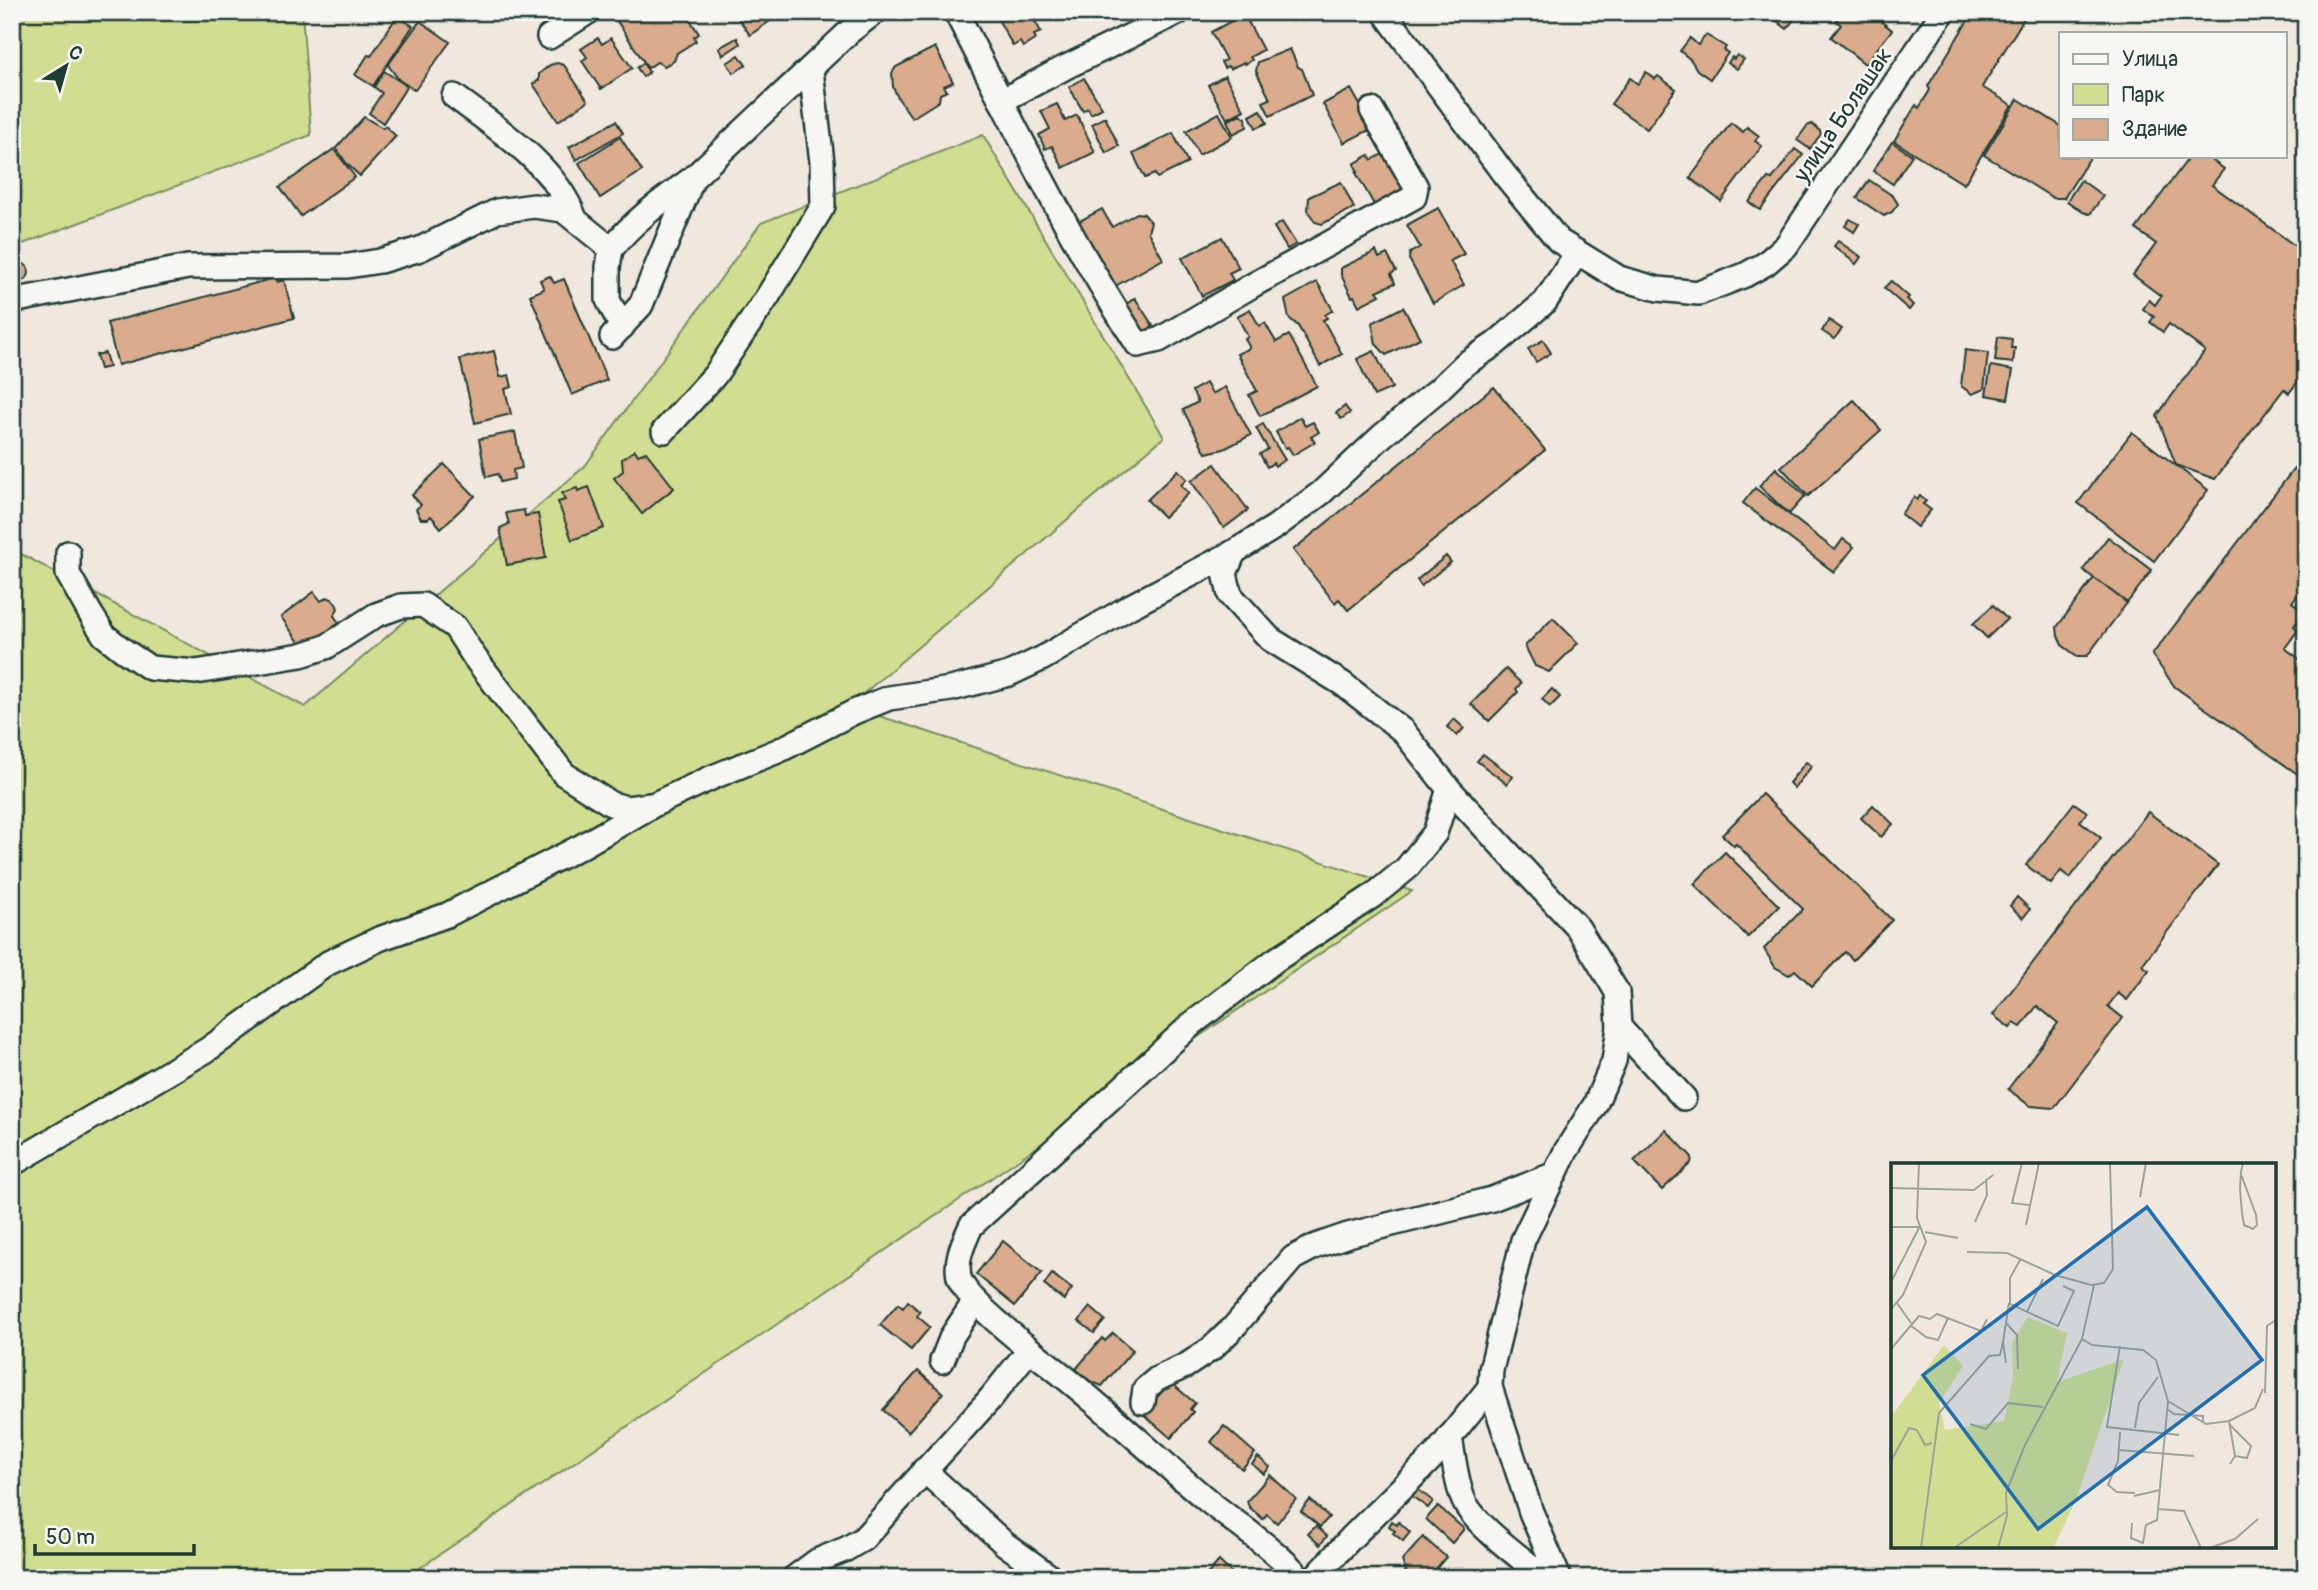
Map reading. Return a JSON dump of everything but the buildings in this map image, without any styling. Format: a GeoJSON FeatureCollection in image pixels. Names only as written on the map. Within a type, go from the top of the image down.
{"type":"FeatureCollection","features":[{"type":"Feature","properties":{"kind":"street"},"geometry":{"type":"LineString","coordinates":[[549,37],[588,12]]}},
{"type":"Feature","properties":{"kind":"street"},"geometry":{"type":"LineString","coordinates":[[693,178],[641,305],[617,332],[608,300],[608,267],[611,249],[622,234],[693,178],[849,32],[875,12]]}},
{"type":"Feature","properties":{"kind":"street"},"geometry":{"type":"LineString","coordinates":[[956,12],[1102,290],[1138,345],[1159,340],[1414,197],[1416,187],[1372,110]]}},
{"type":"Feature","properties":{"kind":"street"},"geometry":{"type":"LineString","coordinates":[[1002,102],[1063,68],[1179,12]]}},
{"type":"Feature","properties":{"kind":"street","name":"улица Болашак"},"geometry":{"type":"LineString","coordinates":[[1384,12],[1504,174],[1559,241],[1619,278],[1658,289],[1699,293],[1745,275],[1765,264],[1786,246],[1943,12]]}},
{"type":"Feature","properties":{"kind":"street"},"geometry":{"type":"LineString","coordinates":[[664,431],[715,375],[768,296],[823,206],[822,162],[811,70]]}},
{"type":"Feature","properties":{"kind":"street"},"geometry":{"type":"LineString","coordinates":[[454,96],[510,138],[550,178],[569,201],[575,219]]}},
{"type":"Feature","properties":{"kind":"street"},"geometry":{"type":"LineString","coordinates":[[12,301],[188,267],[348,266],[380,261],[421,249],[497,211],[534,205],[563,210],[611,249]]}},
{"type":"Feature","properties":{"kind":"street"},"geometry":{"type":"LineString","coordinates":[[12,1164],[207,1051],[328,964],[379,939],[447,915],[582,846],[655,804],[712,777],[780,750],[854,712],[889,698],[951,689],[1009,674],[1043,658],[1129,607],[1234,552],[1275,527],[1321,493],[1465,364],[1495,344],[1545,302],[1577,253]]}},
{"type":"Feature","properties":{"kind":"street"},"geometry":{"type":"LineString","coordinates":[[1234,552],[1225,573],[1230,595],[1270,639],[1343,684],[1403,731],[1449,789],[1577,928],[1617,992],[1619,1027],[1614,1061],[1595,1105],[1566,1151],[1523,1240],[1491,1370],[1490,1387],[1531,1512],[1559,1578]]}},
{"type":"Feature","properties":{"kind":"street"},"geometry":{"type":"LineString","coordinates":[[68,553],[68,574],[104,635],[150,668],[196,671],[301,655],[326,648],[376,615],[401,606],[423,605],[455,627],[475,659],[564,774],[611,804],[627,808],[655,804]]}},
{"type":"Feature","properties":{"kind":"street"},"geometry":{"type":"LineString","coordinates":[[1300,1578],[1281,1559],[1205,1499],[1061,1374],[1029,1350],[975,1301],[959,1279],[959,1254],[971,1226],[1193,1023],[1274,961],[1374,895],[1406,869],[1435,833],[1449,789]]}},
{"type":"Feature","properties":{"kind":"street"},"geometry":{"type":"LineString","coordinates":[[1619,1027],[1684,1098]]}},
{"type":"Feature","properties":{"kind":"street"},"geometry":{"type":"LineString","coordinates":[[1143,1402],[1145,1389],[1157,1379],[1187,1365],[1211,1349],[1233,1328],[1293,1258],[1316,1246],[1348,1236],[1492,1199],[1555,1174]]}},
{"type":"Feature","properties":{"kind":"street"},"geometry":{"type":"LineString","coordinates":[[942,1362],[952,1336],[975,1301]]}},
{"type":"Feature","properties":{"kind":"street"},"geometry":{"type":"LineString","coordinates":[[794,1578],[817,1561],[863,1539],[990,1399],[1029,1350]]}},
{"type":"Feature","properties":{"kind":"street"},"geometry":{"type":"LineString","coordinates":[[1314,1578],[1437,1453],[1490,1387]]}},
{"type":"Feature","properties":{"kind":"street"},"geometry":{"type":"LineString","coordinates":[[1450,1436],[1465,1504],[1488,1530],[1545,1578]]}},
{"type":"Feature","properties":{"kind":"street"},"geometry":{"type":"LineString","coordinates":[[924,1470],[1005,1544],[1052,1578]]}},
{"type":"Feature","properties":{"kind":"green space"},"geometry":{"type":"Polygon","coordinates":[[[12,12],[302,12],[311,135],[12,248],[12,12]]]}},
{"type":"Feature","properties":{"kind":"green space"},"geometry":{"type":"Polygon","coordinates":[[[983,135],[1164,437],[849,706],[1412,891],[405,1578],[12,1578],[12,549],[305,707],[585,466],[761,223],[983,135]]]}}]}
